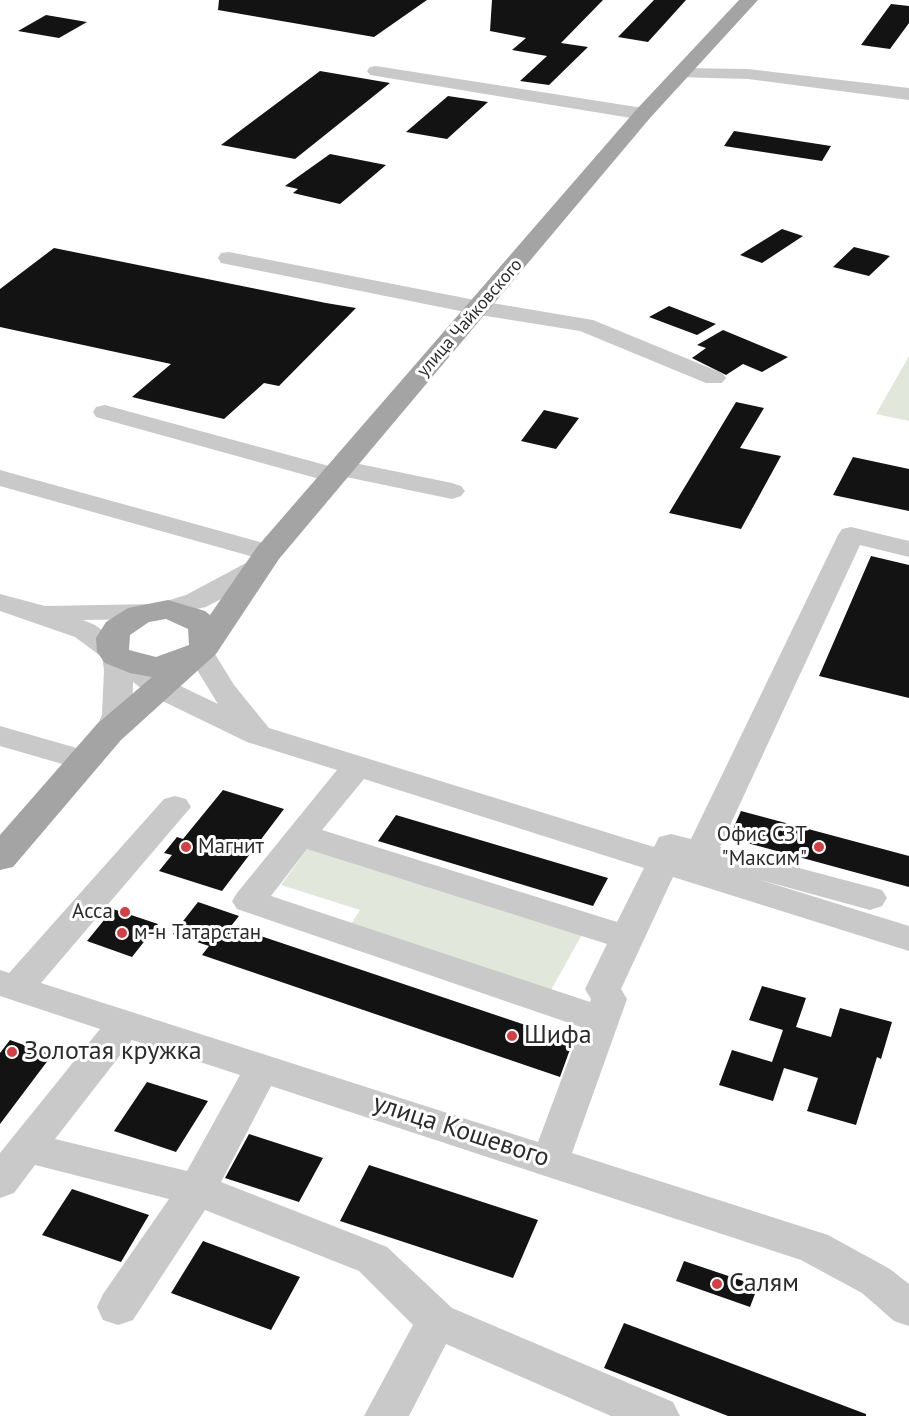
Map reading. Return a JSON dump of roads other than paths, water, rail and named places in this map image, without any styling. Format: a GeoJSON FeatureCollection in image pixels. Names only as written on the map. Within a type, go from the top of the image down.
{"type":"FeatureCollection","features":[{"type":"Feature","properties":{"kind":"main road","name":"улица Чайковского"},"geometry":{"type":"LineString","coordinates":[[0,858],[109,732],[203,649],[261,562],[480,308],[643,114],[747,0]]}},
{"type":"Feature","properties":{"kind":"main road"},"geometry":{"type":"LineString","coordinates":[[160,610],[194,618],[202,625],[206,634],[203,649],[172,664],[141,666],[115,654],[112,638],[117,629],[126,621],[160,610]]}},
{"type":"Feature","properties":{"kind":"street"},"geometry":{"type":"LineString","coordinates":[[376,71],[643,114]]}},
{"type":"Feature","properties":{"kind":"street"},"geometry":{"type":"LineString","coordinates":[[681,73],[748,74],[909,94]]}},
{"type":"Feature","properties":{"kind":"street"},"geometry":{"type":"LineString","coordinates":[[228,258],[480,308],[585,325],[714,378]]}},
{"type":"Feature","properties":{"kind":"street"},"geometry":{"type":"LineString","coordinates":[[105,412],[337,472],[452,491]]}},
{"type":"Feature","properties":{"kind":"street"},"geometry":{"type":"LineString","coordinates":[[0,478],[261,562]]}},
{"type":"Feature","properties":{"kind":"street"},"geometry":{"type":"LineString","coordinates":[[701,853],[851,535],[909,549]]}},
{"type":"Feature","properties":{"kind":"street"},"geometry":{"type":"LineString","coordinates":[[33,611],[111,613],[160,610],[196,601],[261,562]]}},
{"type":"Feature","properties":{"kind":"street"},"geometry":{"type":"LineString","coordinates":[[0,602],[33,611],[85,631],[160,688],[258,735],[909,939]]}},
{"type":"Feature","properties":{"kind":"street"},"geometry":{"type":"LineString","coordinates":[[203,649],[222,690],[258,735]]}},
{"type":"Feature","properties":{"kind":"street"},"geometry":{"type":"LineString","coordinates":[[109,732],[117,715],[115,654]]}},
{"type":"Feature","properties":{"kind":"street"},"geometry":{"type":"LineString","coordinates":[[0,736],[83,760]]}},
{"type":"Feature","properties":{"kind":"street"},"geometry":{"type":"LineString","coordinates":[[358,766],[249,901],[602,1020]]}},
{"type":"Feature","properties":{"kind":"street"},"geometry":{"type":"LineString","coordinates":[[8,986],[175,807]]}},
{"type":"Feature","properties":{"kind":"street"},"geometry":{"type":"LineString","coordinates":[[300,835],[627,938]]}},
{"type":"Feature","properties":{"kind":"street"},"geometry":{"type":"LineString","coordinates":[[550,1160],[609,999],[603,989],[671,845],[870,898]]}},
{"type":"Feature","properties":{"kind":"street","name":"улица Кошевого"},"geometry":{"type":"LineString","coordinates":[[8,986],[88,999],[124,1024],[814,1247],[876,1281],[909,1308]]}},
{"type":"Feature","properties":{"kind":"street"},"geometry":{"type":"LineString","coordinates":[[0,1182],[124,1024]]}},
{"type":"Feature","properties":{"kind":"street"},"geometry":{"type":"LineString","coordinates":[[118,1308],[197,1190],[262,1068]]}},
{"type":"Feature","properties":{"kind":"street"},"geometry":{"type":"LineString","coordinates":[[28,1148],[197,1190],[373,1259],[436,1321],[658,1416]]}},
{"type":"Feature","properties":{"kind":"street"},"geometry":{"type":"LineString","coordinates":[[386,1416],[436,1321]]}},
{"type":"Feature","properties":{"kind":"place","name":"Магнит"},"geometry":{"type":"Point","coordinates":[186,847]}},
{"type":"Feature","properties":{"kind":"place","name":"Офис СЗТ \"Максим\""},"geometry":{"type":"Point","coordinates":[819,847]}},
{"type":"Feature","properties":{"kind":"place","name":"Acca"},"geometry":{"type":"Point","coordinates":[125,912]}},
{"type":"Feature","properties":{"kind":"place","name":"м-н Татарстан"},"geometry":{"type":"Point","coordinates":[122,933]}},
{"type":"Feature","properties":{"kind":"place","name":"Шифа"},"geometry":{"type":"Point","coordinates":[512,1036]}},
{"type":"Feature","properties":{"kind":"place","name":"Золотая кружка"},"geometry":{"type":"Point","coordinates":[12,1052]}},
{"type":"Feature","properties":{"kind":"place","name":"Салям"},"geometry":{"type":"Point","coordinates":[717,1284]}}]}
